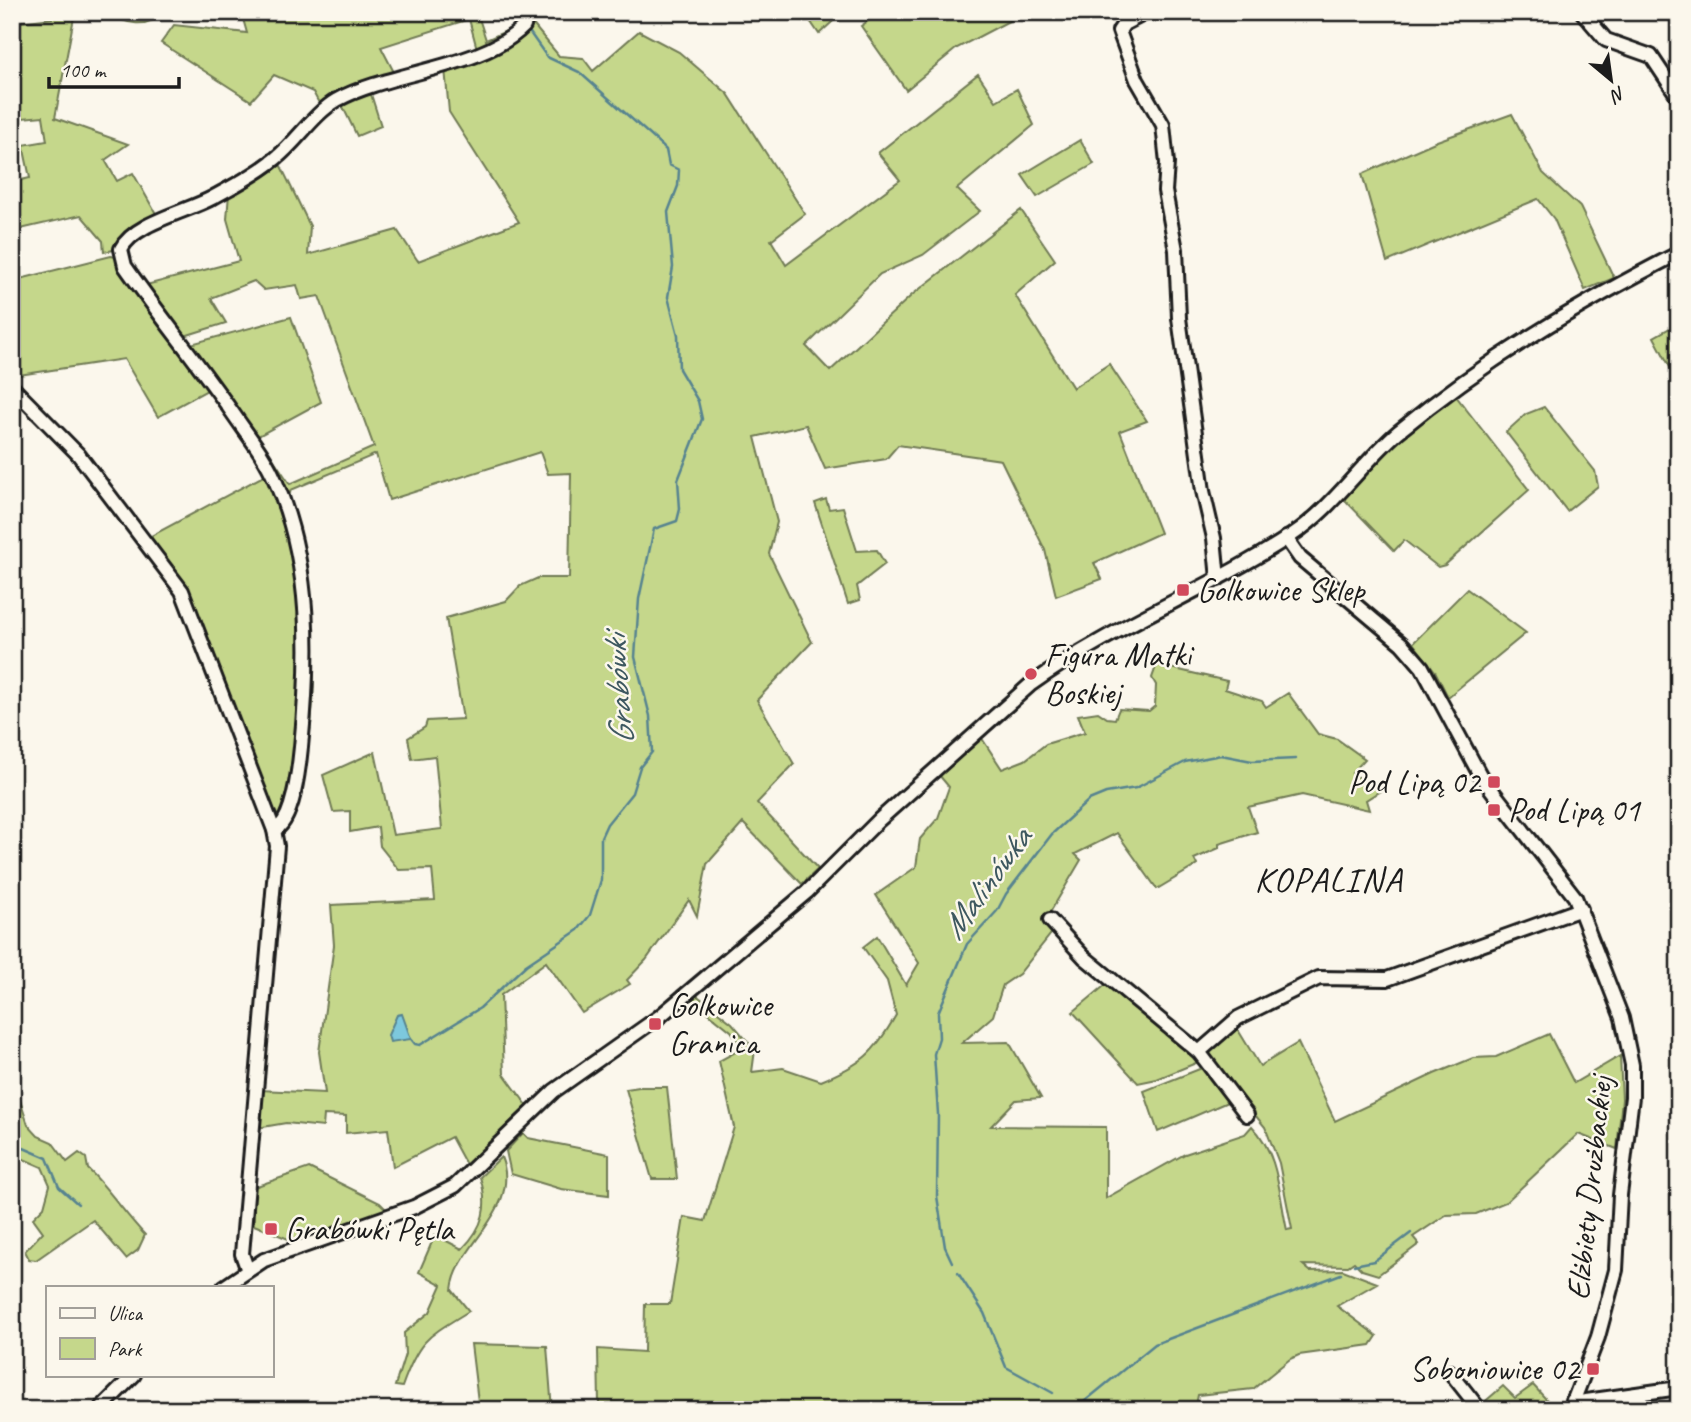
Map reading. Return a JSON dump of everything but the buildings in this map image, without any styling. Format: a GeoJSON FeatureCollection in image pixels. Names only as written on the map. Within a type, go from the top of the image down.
{"type":"FeatureCollection","features":[{"type":"Feature","properties":{"kind":"street"},"geometry":{"type":"LineString","coordinates":[[274,830],[283,824],[292,797],[303,728],[308,619],[303,572],[275,478],[214,387],[125,266],[121,250],[139,232],[249,177],[276,159],[336,101],[419,71],[454,62],[504,40],[524,26],[527,12]]}},
{"type":"Feature","properties":{"kind":"street"},"geometry":{"type":"LineString","coordinates":[[1147,12],[1124,24],[1119,31],[1137,80],[1163,125],[1167,163],[1165,191],[1176,250],[1181,329],[1218,579]]}},
{"type":"Feature","properties":{"kind":"street"},"geometry":{"type":"LineString","coordinates":[[1583,12],[1606,40],[1651,56],[1679,99]]}},
{"type":"Feature","properties":{"kind":"street"},"geometry":{"type":"LineString","coordinates":[[225,1286],[247,1268],[414,1207],[455,1186],[554,1091],[659,1017],[807,892],[878,820],[1030,685],[1053,668],[1218,579],[1303,527],[1395,435],[1448,391],[1580,305],[1679,253]]}},
{"type":"Feature","properties":{"kind":"street"},"geometry":{"type":"LineString","coordinates":[[12,387],[78,454],[182,592],[274,830],[277,846],[242,1254],[247,1268]]}},
{"type":"Feature","properties":{"kind":"street","name":"Elżbiety Drużbackiej"},"geometry":{"type":"LineString","coordinates":[[1286,538],[1300,558],[1416,658],[1480,775],[1560,874],[1581,909],[1622,1018],[1633,1081],[1615,1279],[1589,1363],[1572,1405]]}},
{"type":"Feature","properties":{"kind":"street"},"geometry":{"type":"LineString","coordinates":[[1199,1052],[1238,1018],[1319,978],[1387,979],[1581,909]]}},
{"type":"Feature","properties":{"kind":"street"},"geometry":{"type":"LineString","coordinates":[[1050,920],[1084,957],[1199,1052],[1247,1115]]}},
{"type":"Feature","properties":{"kind":"street"},"geometry":{"type":"LineString","coordinates":[[1450,1372],[1480,1410]]}},
{"type":"Feature","properties":{"kind":"street"},"geometry":{"type":"LineString","coordinates":[[99,1410],[133,1376]]}},
{"type":"Feature","properties":{"kind":"street"},"geometry":{"type":"LineString","coordinates":[[1572,1405],[1679,1388]]}},
{"type":"Feature","properties":{"kind":"green space"},"geometry":{"type":"Polygon","coordinates":[[[52,12],[75,12],[55,118],[128,144],[105,160],[117,181],[133,173],[159,219],[118,249],[104,252],[103,241],[81,215],[12,231],[12,182],[30,178],[23,145],[47,141],[43,116],[12,119],[12,23],[52,18],[52,12]]]}},
{"type":"Feature","properties":{"kind":"green space"},"geometry":{"type":"Polygon","coordinates":[[[108,12],[164,12],[151,21],[136,23],[122,20],[108,12]]]}},
{"type":"Feature","properties":{"kind":"green space"},"geometry":{"type":"Polygon","coordinates":[[[241,12],[351,12],[353,15],[360,12],[477,12],[486,40],[513,28],[519,21],[516,12],[524,12],[518,29],[477,49],[469,19],[381,47],[396,76],[321,107],[313,92],[274,75],[251,101],[161,43],[174,25],[247,33],[241,12]]]}},
{"type":"Feature","properties":{"kind":"green space"},"geometry":{"type":"Polygon","coordinates":[[[804,12],[843,12],[819,34],[804,12]]]}},
{"type":"Feature","properties":{"kind":"green space"},"geometry":{"type":"Polygon","coordinates":[[[881,12],[1026,12],[957,48],[906,90],[861,26],[881,12]]]}},
{"type":"Feature","properties":{"kind":"green space"},"geometry":{"type":"Polygon","coordinates":[[[531,22],[559,56],[583,58],[593,71],[639,31],[679,52],[728,94],[805,214],[771,240],[786,265],[900,180],[878,153],[978,74],[996,101],[1017,89],[1034,125],[957,189],[980,211],[923,255],[880,274],[806,346],[830,371],[912,295],[1021,210],[1055,260],[1015,295],[1073,388],[1109,364],[1147,421],[1120,431],[1160,533],[1094,563],[1102,579],[1056,596],[1045,550],[1001,460],[898,445],[886,459],[825,469],[806,425],[755,437],[777,522],[769,554],[812,642],[757,700],[794,764],[757,803],[818,869],[802,884],[743,823],[707,864],[697,916],[689,900],[646,960],[627,980],[630,984],[582,1013],[546,962],[501,995],[504,1074],[529,1108],[470,1172],[451,1137],[393,1167],[388,1129],[346,1133],[346,1116],[324,1115],[323,1127],[286,1123],[257,1128],[260,1090],[325,1093],[319,1052],[334,945],[331,905],[435,900],[432,869],[399,870],[380,846],[378,827],[350,832],[350,811],[333,812],[323,775],[375,752],[393,835],[442,829],[435,756],[412,759],[408,738],[425,727],[427,721],[463,719],[446,618],[506,601],[520,586],[538,578],[569,578],[571,473],[548,474],[540,452],[389,500],[376,454],[291,490],[288,499],[187,345],[291,317],[321,402],[258,436],[290,484],[374,447],[319,296],[301,299],[297,285],[264,290],[254,281],[211,298],[226,323],[181,337],[142,286],[239,261],[227,219],[229,193],[274,164],[281,166],[310,226],[308,255],[397,230],[418,261],[519,222],[449,112],[445,68],[531,22]]]}},
{"type":"Feature","properties":{"kind":"green space"},"geometry":{"type":"Polygon","coordinates":[[[370,91],[381,126],[357,136],[341,103],[370,91]]]}},
{"type":"Feature","properties":{"kind":"green space"},"geometry":{"type":"Polygon","coordinates":[[[1512,114],[1543,173],[1580,207],[1614,278],[1585,290],[1554,219],[1538,199],[1387,262],[1362,174],[1437,141],[1512,114]]]}},
{"type":"Feature","properties":{"kind":"green space"},"geometry":{"type":"Polygon","coordinates":[[[1080,140],[1094,164],[1037,197],[1022,175],[1080,140]]]}},
{"type":"Feature","properties":{"kind":"green space"},"geometry":{"type":"Polygon","coordinates":[[[111,256],[120,258],[213,387],[158,417],[124,359],[12,376],[12,281],[111,256]]]}},
{"type":"Feature","properties":{"kind":"green space"},"geometry":{"type":"Polygon","coordinates":[[[1679,323],[1679,384],[1654,337],[1679,323]]]}},
{"type":"Feature","properties":{"kind":"green space"},"geometry":{"type":"Polygon","coordinates":[[[1452,391],[1529,490],[1445,565],[1438,567],[1404,540],[1394,551],[1343,498],[1388,444],[1452,391]]]}},
{"type":"Feature","properties":{"kind":"green space"},"geometry":{"type":"Polygon","coordinates":[[[1544,407],[1595,471],[1598,486],[1567,511],[1506,432],[1526,414],[1544,407]]]}},
{"type":"Feature","properties":{"kind":"green space"},"geometry":{"type":"Polygon","coordinates":[[[269,473],[284,512],[302,595],[300,730],[284,813],[276,818],[193,605],[180,579],[149,537],[269,473]]]}},
{"type":"Feature","properties":{"kind":"green space"},"geometry":{"type":"Polygon","coordinates":[[[826,499],[829,509],[843,507],[857,551],[877,550],[885,564],[857,586],[860,600],[848,604],[815,503],[826,499]]]}},
{"type":"Feature","properties":{"kind":"green space"},"geometry":{"type":"Polygon","coordinates":[[[309,585],[314,675],[312,720],[304,765],[309,585]]]}},
{"type":"Feature","properties":{"kind":"green space"},"geometry":{"type":"Polygon","coordinates":[[[1467,589],[1526,633],[1448,697],[1435,671],[1413,643],[1467,589]]]}},
{"type":"Feature","properties":{"kind":"green space"},"geometry":{"type":"Polygon","coordinates":[[[1158,661],[1162,666],[1227,681],[1225,689],[1262,701],[1266,707],[1288,693],[1318,734],[1337,739],[1365,759],[1352,773],[1380,791],[1366,800],[1369,810],[1302,795],[1248,807],[1257,832],[1219,844],[1219,848],[1194,859],[1197,865],[1157,889],[1117,833],[1075,854],[1081,860],[1045,921],[1054,930],[1019,974],[1003,985],[993,1016],[962,1043],[1009,1042],[1041,1098],[1016,1100],[991,1126],[1106,1127],[1106,1198],[1185,1154],[1245,1134],[1252,1126],[1268,1149],[1273,1162],[1287,1230],[1292,1229],[1279,1163],[1265,1127],[1203,1052],[1235,1025],[1260,1066],[1298,1043],[1335,1121],[1473,1058],[1496,1057],[1549,1034],[1574,1083],[1620,1056],[1622,1099],[1617,1149],[1578,1134],[1506,1202],[1476,1214],[1446,1215],[1413,1237],[1419,1244],[1378,1275],[1362,1270],[1354,1262],[1348,1266],[1303,1265],[1310,1271],[1343,1270],[1377,1283],[1337,1306],[1377,1336],[1371,1345],[1299,1355],[1290,1359],[1253,1389],[1198,1395],[1195,1410],[618,1410],[618,1403],[599,1404],[598,1349],[644,1352],[645,1304],[670,1304],[684,1217],[705,1221],[734,1127],[719,1061],[743,1048],[731,1031],[690,998],[695,994],[732,1023],[755,1050],[752,1072],[783,1068],[821,1081],[857,1063],[873,1049],[896,1015],[887,981],[863,947],[877,936],[906,985],[919,963],[876,895],[916,867],[920,839],[938,818],[949,787],[939,775],[981,737],[1002,769],[1025,760],[1046,744],[1085,732],[1078,715],[1098,712],[1107,718],[1115,719],[1119,709],[1149,711],[1155,706],[1156,685],[1152,678],[1158,661]]]}},
{"type":"Feature","properties":{"kind":"green space"},"geometry":{"type":"Polygon","coordinates":[[[1109,982],[1197,1055],[1196,1063],[1157,1079],[1138,1083],[1073,1012],[1109,982]]]}},
{"type":"Feature","properties":{"kind":"green space"},"geometry":{"type":"Polygon","coordinates":[[[1207,1066],[1232,1100],[1158,1132],[1144,1091],[1207,1066]]]}},
{"type":"Feature","properties":{"kind":"green space"},"geometry":{"type":"Polygon","coordinates":[[[667,1087],[677,1179],[652,1179],[626,1089],[667,1087]]]}},
{"type":"Feature","properties":{"kind":"green space"},"geometry":{"type":"Polygon","coordinates":[[[12,1089],[18,1094],[28,1125],[38,1136],[52,1142],[67,1162],[79,1153],[86,1158],[88,1169],[145,1235],[138,1250],[126,1259],[93,1220],[36,1260],[29,1259],[25,1251],[43,1232],[33,1218],[44,1207],[50,1185],[42,1167],[12,1154],[12,1089]]]}},
{"type":"Feature","properties":{"kind":"green space"},"geometry":{"type":"Polygon","coordinates":[[[523,1133],[528,1138],[609,1154],[609,1195],[561,1189],[511,1174],[506,1151],[523,1133]]]}},
{"type":"Feature","properties":{"kind":"green space"},"geometry":{"type":"Polygon","coordinates":[[[501,1157],[505,1176],[503,1193],[496,1210],[456,1273],[452,1290],[469,1311],[426,1341],[414,1359],[402,1387],[395,1386],[405,1354],[404,1333],[430,1312],[442,1285],[419,1272],[435,1235],[462,1249],[469,1241],[483,1216],[484,1197],[480,1177],[501,1157]]]}},
{"type":"Feature","properties":{"kind":"green space"},"geometry":{"type":"Polygon","coordinates":[[[309,1168],[380,1203],[388,1211],[298,1243],[254,1225],[254,1187],[309,1168]]]}},
{"type":"Feature","properties":{"kind":"green space"},"geometry":{"type":"Polygon","coordinates":[[[471,1344],[547,1346],[552,1410],[479,1410],[471,1344]]]}},
{"type":"Feature","properties":{"kind":"green space"},"geometry":{"type":"Polygon","coordinates":[[[1533,1385],[1556,1410],[1484,1410],[1481,1405],[1503,1386],[1515,1398],[1533,1385]]]}},
{"type":"Feature","properties":{"kind":"water"},"geometry":{"type":"Polygon","coordinates":[[[402,1014],[411,1039],[390,1042],[388,1035],[397,1015],[402,1014]]]}},
{"type":"Feature","properties":{"kind":"waterway","name":"Grabówki"},"geometry":{"type":"LineString","coordinates":[[411,1039],[420,1045],[480,1008],[526,965],[578,930],[590,915],[601,880],[601,837],[607,824],[632,793],[640,767],[652,752],[650,716],[635,657],[639,599],[654,529],[677,521],[680,509],[678,480],[702,419],[698,401],[679,369],[678,335],[668,297],[673,267],[668,212],[678,186],[679,170],[669,165],[666,150],[660,144],[579,72],[547,57],[528,30]]}},
{"type":"Feature","properties":{"kind":"waterway","name":"Malinówka"},"geometry":{"type":"LineString","coordinates":[[952,1262],[945,1247],[937,1196],[938,1114],[934,1054],[939,1038],[938,1013],[967,944],[997,911],[1006,894],[1052,834],[1089,800],[1106,793],[1136,788],[1185,762],[1221,755],[1252,761],[1296,759]]}},
{"type":"Feature","properties":{"kind":"waterway"},"geometry":{"type":"LineString","coordinates":[[12,1130],[19,1146],[47,1158],[59,1187],[78,1204]]}},
{"type":"Feature","properties":{"kind":"waterway"},"geometry":{"type":"LineString","coordinates":[[1354,1265],[1374,1261],[1411,1233]]}},
{"type":"Feature","properties":{"kind":"waterway","name":"Malinówka"},"geometry":{"type":"LineString","coordinates":[[958,1273],[984,1313],[1006,1367],[1053,1393]]}},
{"type":"Feature","properties":{"kind":"waterway"},"geometry":{"type":"LineString","coordinates":[[1079,1406],[1155,1344],[1341,1274]]}},
{"type":"Feature","properties":{"kind":"place","name":"Golkowice Sklep"},"geometry":{"type":"Point","coordinates":[1183,590]}},
{"type":"Feature","properties":{"kind":"place","name":"Figura Matki Boskiej"},"geometry":{"type":"Point","coordinates":[1031,674]}},
{"type":"Feature","properties":{"kind":"place","name":"Pod Lipą 02"},"geometry":{"type":"Point","coordinates":[1494,782]}},
{"type":"Feature","properties":{"kind":"place","name":"Pod Lipą 01"},"geometry":{"type":"Point","coordinates":[1494,810]}},
{"type":"Feature","properties":{"kind":"place","name":"Golkowice Granica"},"geometry":{"type":"Point","coordinates":[655,1024]}},
{"type":"Feature","properties":{"kind":"place","name":"Grabówki Pętla"},"geometry":{"type":"Point","coordinates":[271,1229]}},
{"type":"Feature","properties":{"kind":"place","name":"Soboniowice 02"},"geometry":{"type":"Point","coordinates":[1593,1369]}},
{"type":"Feature","properties":{"kind":"district","name":"KOPALINA"},"geometry":{"type":"Point","coordinates":[1329,879]}}]}
